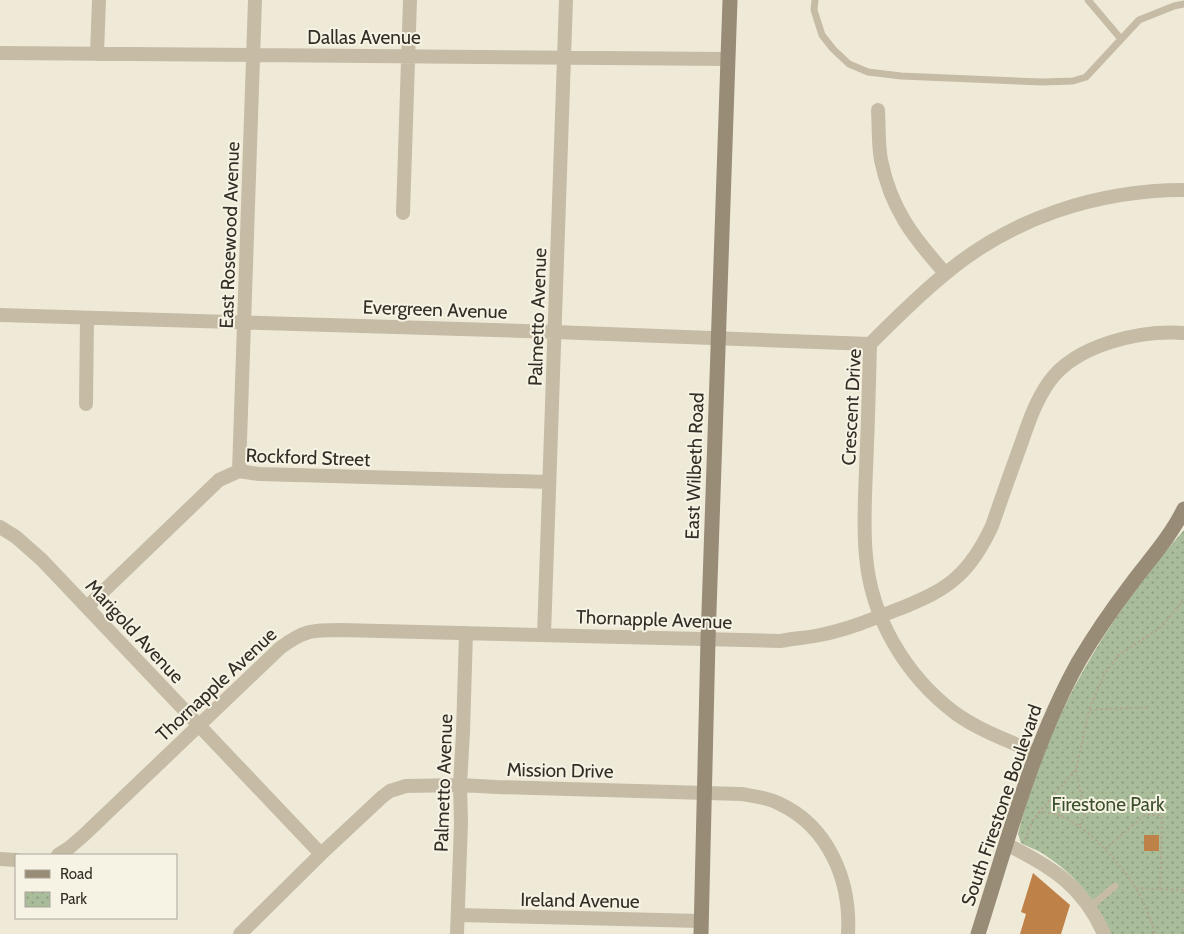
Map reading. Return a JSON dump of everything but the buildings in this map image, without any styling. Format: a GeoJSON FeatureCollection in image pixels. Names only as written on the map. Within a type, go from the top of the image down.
{"type":"FeatureCollection","features":[{"type":"Feature","properties":{"kind":"main road","name":"East Wilbeth Road"},"geometry":{"type":"LineString","coordinates":[[701,928],[708,640],[730,0]]}},
{"type":"Feature","properties":{"kind":"main road","name":"South Firestone Boulevard"},"geometry":{"type":"LineString","coordinates":[[978,934],[1037,753],[1061,696],[1095,634],[1131,583],[1160,548],[1183,513]]}},
{"type":"Feature","properties":{"kind":"street"},"geometry":{"type":"LineString","coordinates":[[97,54],[99,0]]}},
{"type":"Feature","properties":{"kind":"street","name":"East Rosewood Avenue"},"geometry":{"type":"LineString","coordinates":[[239,471],[255,0]]}},
{"type":"Feature","properties":{"kind":"street"},"geometry":{"type":"LineString","coordinates":[[404,213],[410,0]]}},
{"type":"Feature","properties":{"kind":"street","name":"Palmetto Avenue"},"geometry":{"type":"LineString","coordinates":[[544,635],[566,0]]}},
{"type":"Feature","properties":{"kind":"street","name":"Dallas Avenue"},"geometry":{"type":"LineString","coordinates":[[0,54],[728,59]]}},
{"type":"Feature","properties":{"kind":"street"},"geometry":{"type":"LineString","coordinates":[[878,110],[881,160],[894,204],[915,239],[945,274]]}},
{"type":"Feature","properties":{"kind":"street","name":"Crescent Drive"},"geometry":{"type":"LineString","coordinates":[[1037,753],[980,728],[942,702],[916,675],[896,648],[879,617],[868,574],[864,531],[870,344],[945,274],[977,250],[1007,233],[1047,214],[1073,205],[1116,195],[1160,190],[1184,190]]}},
{"type":"Feature","properties":{"kind":"street","name":"Evergreen Avenue"},"geometry":{"type":"LineString","coordinates":[[0,315],[870,344]]}},
{"type":"Feature","properties":{"kind":"street"},"geometry":{"type":"LineString","coordinates":[[86,318],[86,404]]}},
{"type":"Feature","properties":{"kind":"street","name":"Thornapple Avenue"},"geometry":{"type":"LineString","coordinates":[[60,854],[84,835],[280,648],[303,633],[334,630],[782,641],[819,636],[845,629],[934,594],[959,576],[973,560],[992,526],[1035,406],[1050,380],[1080,356],[1104,344],[1147,334],[1164,332],[1184,334]]}},
{"type":"Feature","properties":{"kind":"street","name":"Rockford Street"},"geometry":{"type":"LineString","coordinates":[[87,607],[219,480],[239,471],[269,474],[550,482]]}},
{"type":"Feature","properties":{"kind":"street","name":"Marigold Avenue"},"geometry":{"type":"LineString","coordinates":[[0,527],[24,543],[87,607],[321,854]]}},
{"type":"Feature","properties":{"kind":"street","name":"Palmetto Avenue"},"geometry":{"type":"LineString","coordinates":[[457,934],[466,633]]}},
{"type":"Feature","properties":{"kind":"street","name":"Mission Drive"},"geometry":{"type":"LineString","coordinates":[[240,934],[382,796],[390,791],[406,786],[460,785],[741,794],[764,797],[779,803],[805,819],[822,839],[837,865],[843,881],[847,905],[848,934]]}},
{"type":"Feature","properties":{"kind":"street"},"geometry":{"type":"LineString","coordinates":[[1006,844],[1054,870],[1071,884],[1090,907],[1104,934]]}},
{"type":"Feature","properties":{"kind":"street"},"geometry":{"type":"LineString","coordinates":[[0,859],[15,860]]}},
{"type":"Feature","properties":{"kind":"street","name":"Ireland Avenue"},"geometry":{"type":"LineString","coordinates":[[458,915],[701,928]]}},
{"type":"Feature","properties":{"kind":"lane"},"geometry":{"type":"LineString","coordinates":[[814,0],[814,10],[822,35],[849,64],[868,72],[1042,82],[1073,81],[1086,77],[1139,20],[1182,2]]}},
{"type":"Feature","properties":{"kind":"lane"},"geometry":{"type":"LineString","coordinates":[[1088,0],[1121,39]]}},
{"type":"Feature","properties":{"kind":"lane"},"geometry":{"type":"LineString","coordinates":[[1090,907],[1115,886]]}},
{"type":"Feature","properties":{"kind":"path"},"geometry":{"type":"LineString","coordinates":[[1078,827],[1084,814],[1076,770],[1090,710],[1104,675],[1119,656],[1161,627],[1184,597]]}},
{"type":"Feature","properties":{"kind":"path"},"geometry":{"type":"LineString","coordinates":[[1090,710],[1150,707]]}},
{"type":"Feature","properties":{"kind":"path"},"geometry":{"type":"LineString","coordinates":[[1022,852],[1032,822],[1076,770]]}},
{"type":"Feature","properties":{"kind":"path"},"geometry":{"type":"LineString","coordinates":[[1051,798],[1058,812],[1105,849],[1136,888],[1155,934]]}},
{"type":"Feature","properties":{"kind":"path"},"geometry":{"type":"LineString","coordinates":[[1038,813],[1052,813],[1066,818]]}},
{"type":"Feature","properties":{"kind":"path"},"geometry":{"type":"LineString","coordinates":[[1105,849],[1145,815],[1162,813],[1160,889]]}},
{"type":"Feature","properties":{"kind":"path"},"geometry":{"type":"LineString","coordinates":[[1136,888],[1184,890]]}},
{"type":"Feature","properties":{"kind":"green space","name":"Firestone Park"},"geometry":{"type":"Polygon","coordinates":[[[1184,530],[1184,934],[1111,934],[1091,899],[1076,880],[1057,863],[1021,843],[1018,834],[1030,791],[1045,750],[1083,672],[1129,599],[1184,530]]]}}]}
